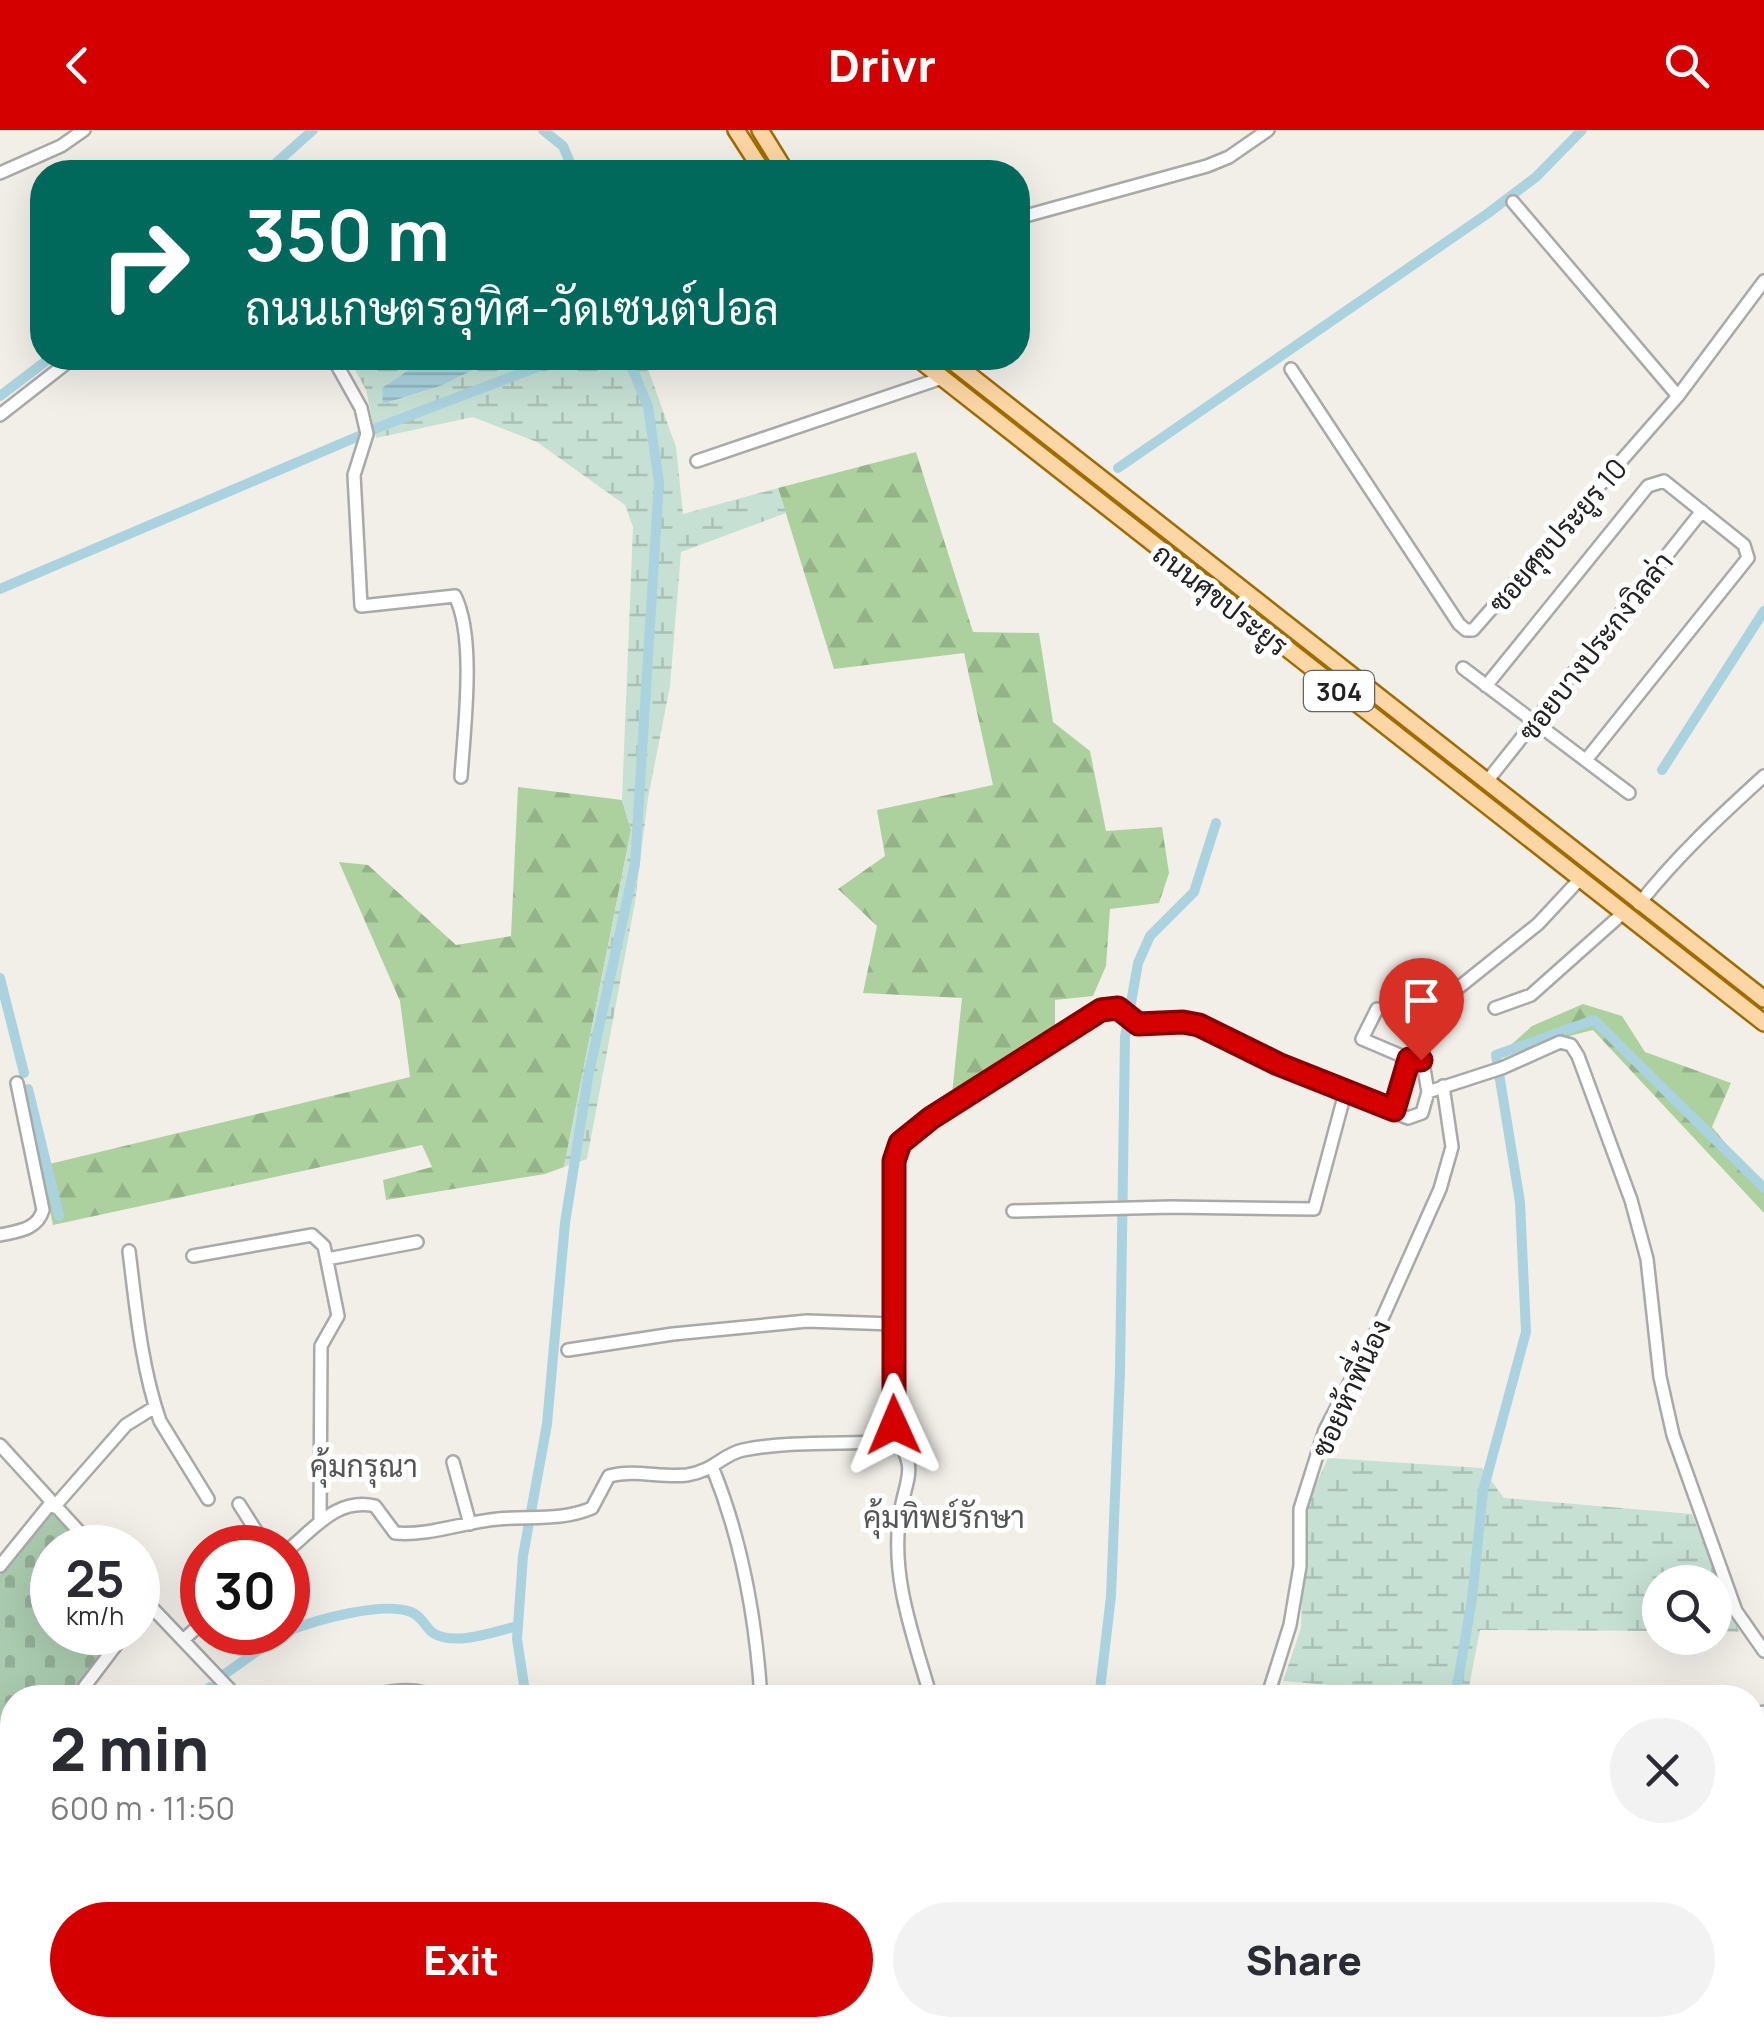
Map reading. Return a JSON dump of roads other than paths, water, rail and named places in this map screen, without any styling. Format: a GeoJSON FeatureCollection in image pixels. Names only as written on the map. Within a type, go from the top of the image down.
{"type":"FeatureCollection","features":[{"type":"Feature","properties":{"kind":"main road"},"geometry":{"type":"LineString","coordinates":[[736,130],[755,160]]}},
{"type":"Feature","properties":{"kind":"main road"},"geometry":{"type":"LineString","coordinates":[[760,130],[779,160]]}},
{"type":"Feature","properties":{"kind":"main road","name":"ถนนศุขประยูร"},"geometry":{"type":"LineString","coordinates":[[932,370],[1764,1023]]}},
{"type":"Feature","properties":{"kind":"main road","name":"ถนนศุขประยูร"},"geometry":{"type":"LineString","coordinates":[[963,370],[1764,999]]}},
{"type":"Feature","properties":{"kind":"main road"},"geometry":{"type":"LineString","coordinates":[[1476,796],[1488,780]]}},
{"type":"Feature","properties":{"kind":"street"},"geometry":{"type":"LineString","coordinates":[[0,173],[61,146],[84,130]]}},
{"type":"Feature","properties":{"kind":"street"},"geometry":{"type":"LineString","coordinates":[[1030,215],[1208,166],[1229,157],[1268,130]]}},
{"type":"Feature","properties":{"kind":"street"},"geometry":{"type":"LineString","coordinates":[[1513,202],[1678,396]]}},
{"type":"Feature","properties":{"kind":"street","name":"ซอยศุขประยูร 10"},"geometry":{"type":"LineString","coordinates":[[1291,369],[1459,624],[1469,630],[1482,621],[1678,396],[1764,280]]}},
{"type":"Feature","properties":{"kind":"street"},"geometry":{"type":"LineString","coordinates":[[0,415],[58,370]]}},
{"type":"Feature","properties":{"kind":"street"},"geometry":{"type":"LineString","coordinates":[[340,370],[361,408],[367,434],[354,475],[361,606],[455,596],[463,612],[466,694],[462,777]]}},
{"type":"Feature","properties":{"kind":"street"},"geometry":{"type":"LineString","coordinates":[[697,460],[942,378]]}},
{"type":"Feature","properties":{"kind":"street"},"geometry":{"type":"LineString","coordinates":[[1486,686],[1648,486],[1664,481],[1744,544],[1748,558],[1586,760]]}},
{"type":"Feature","properties":{"kind":"street","name":"ซอยบางประกงวิลล่า"},"geometry":{"type":"LineString","coordinates":[[1488,780],[1702,511]]}},
{"type":"Feature","properties":{"kind":"street"},"geometry":{"type":"LineString","coordinates":[[1463,668],[1630,794]]}},
{"type":"Feature","properties":{"kind":"street"},"geometry":{"type":"LineString","coordinates":[[1639,904],[1668,867],[1764,777]]}},
{"type":"Feature","properties":{"kind":"street"},"geometry":{"type":"LineString","coordinates":[[1394,1110],[1415,1059],[1417,1028],[1427,1013],[1538,924],[1579,880]]}},
{"type":"Feature","properties":{"kind":"street"},"geometry":{"type":"LineString","coordinates":[[1495,1008],[1531,995],[1622,914]]}},
{"type":"Feature","properties":{"kind":"street"},"geometry":{"type":"LineString","coordinates":[[927,1685],[898,1584],[900,1514],[909,1481],[908,1454],[894,1434],[894,1161],[900,1143],[931,1118],[1101,1010],[1118,1008],[1138,1024],[1199,1025],[1345,1093],[1415,1118],[1422,1113],[1428,1092],[1415,1059],[1362,1040],[1377,1009]]}},
{"type":"Feature","properties":{"kind":"street"},"geometry":{"type":"LineString","coordinates":[[1428,1092],[1502,1068],[1560,1042],[1570,1045],[1578,1056],[1630,1200],[1646,1258],[1660,1377],[1673,1436],[1736,1611],[1764,1651]]}},
{"type":"Feature","properties":{"kind":"street"},"geometry":{"type":"LineString","coordinates":[[0,1236],[30,1228],[44,1210],[17,1084]]}},
{"type":"Feature","properties":{"kind":"street","name":"ซอยห้าพี่น้อง"},"geometry":{"type":"LineString","coordinates":[[1272,1685],[1290,1625],[1300,1566],[1300,1509],[1325,1430],[1377,1330],[1440,1188],[1452,1148],[1443,1086]]}},
{"type":"Feature","properties":{"kind":"street"},"geometry":{"type":"LineString","coordinates":[[1013,1211],[1314,1209],[1345,1093]]}},
{"type":"Feature","properties":{"kind":"street"},"geometry":{"type":"LineString","coordinates":[[193,1256],[312,1235],[324,1246],[338,1316],[322,1346],[320,1521]]}},
{"type":"Feature","properties":{"kind":"street"},"geometry":{"type":"LineString","coordinates":[[327,1259],[416,1242]]}},
{"type":"Feature","properties":{"kind":"street"},"geometry":{"type":"LineString","coordinates":[[128,1251],[140,1338],[155,1406],[208,1499]]}},
{"type":"Feature","properties":{"kind":"street"},"geometry":{"type":"LineString","coordinates":[[568,1350],[673,1334],[807,1321],[893,1324]]}},
{"type":"Feature","properties":{"kind":"street"},"geometry":{"type":"LineString","coordinates":[[0,1566],[126,1425],[155,1406]]}},
{"type":"Feature","properties":{"kind":"street"},"geometry":{"type":"LineString","coordinates":[[310,1530],[335,1511],[360,1502],[375,1506],[395,1533],[410,1534],[495,1519],[577,1514],[592,1508],[609,1476],[624,1472],[684,1475],[713,1468],[736,1451],[766,1446],[883,1442],[894,1434]]}},
{"type":"Feature","properties":{"kind":"street"},"geometry":{"type":"LineString","coordinates":[[0,1445],[72,1525]]}},
{"type":"Feature","properties":{"kind":"street"},"geometry":{"type":"LineString","coordinates":[[453,1462],[470,1524]]}},
{"type":"Feature","properties":{"kind":"street"},"geometry":{"type":"LineString","coordinates":[[713,1468],[748,1590],[760,1685]]}},
{"type":"Feature","properties":{"kind":"street"},"geometry":{"type":"LineString","coordinates":[[239,1504],[252,1525]]}},
{"type":"Feature","properties":{"kind":"street"},"geometry":{"type":"LineString","coordinates":[[160,1616],[180,1637]]}},
{"type":"Feature","properties":{"kind":"street"},"geometry":{"type":"LineString","coordinates":[[86,1685],[109,1655]]}},
{"type":"Feature","properties":{"kind":"street"},"geometry":{"type":"LineString","coordinates":[[197,1655],[226,1685]]}},
{"type":"Feature","properties":{"kind":"water"},"geometry":{"type":"Polygon","coordinates":[[[408,370],[473,370],[443,385],[383,404],[382,388],[408,370]]]}},
{"type":"Feature","properties":{"kind":"waterway"},"geometry":{"type":"LineString","coordinates":[[279,160],[313,130]]}},
{"type":"Feature","properties":{"kind":"waterway"},"geometry":{"type":"LineString","coordinates":[[543,130],[563,146],[569,160]]}},
{"type":"Feature","properties":{"kind":"waterway"},"geometry":{"type":"LineString","coordinates":[[1118,468],[1487,214],[1536,177],[1582,130]]}},
{"type":"Feature","properties":{"kind":"waterway"},"geometry":{"type":"LineString","coordinates":[[0,396],[34,370]]}},
{"type":"Feature","properties":{"kind":"waterway"},"geometry":{"type":"LineString","coordinates":[[374,429],[529,370]]}},
{"type":"Feature","properties":{"kind":"waterway"},"geometry":{"type":"LineString","coordinates":[[524,1685],[517,1639],[523,1556],[547,1424],[565,1223],[588,1077],[635,864],[659,482],[648,407],[633,370]]}},
{"type":"Feature","properties":{"kind":"waterway"},"geometry":{"type":"LineString","coordinates":[[0,589],[359,436]]}},
{"type":"Feature","properties":{"kind":"waterway"},"geometry":{"type":"LineString","coordinates":[[1662,770],[1764,611]]}},
{"type":"Feature","properties":{"kind":"waterway"},"geometry":{"type":"LineString","coordinates":[[1101,1685],[1111,1596],[1120,1372],[1125,1037],[1138,963],[1150,936],[1194,892],[1216,823]]}},
{"type":"Feature","properties":{"kind":"waterway"},"geometry":{"type":"LineString","coordinates":[[0,978],[24,1073]]}},
{"type":"Feature","properties":{"kind":"waterway"},"geometry":{"type":"LineString","coordinates":[[1457,1685],[1472,1599],[1483,1491],[1526,1332],[1520,1202],[1496,1055],[1594,1020],[1764,1188]]}},
{"type":"Feature","properties":{"kind":"waterway"},"geometry":{"type":"LineString","coordinates":[[28,1089],[59,1216]]}},
{"type":"Feature","properties":{"kind":"waterway"},"geometry":{"type":"LineString","coordinates":[[310,1624],[367,1610],[399,1609],[418,1616],[433,1633],[453,1639],[518,1626]]}},
{"type":"Feature","properties":{"kind":"waterway"},"geometry":{"type":"LineString","coordinates":[[222,1676],[252,1655]]}},
{"type":"Feature","properties":{"kind":"district","name":"คุ้มกรุณา"},"geometry":{"type":"Point","coordinates":[364,1465]}},
{"type":"Feature","properties":{"kind":"district","name":"คุ้มทิพย์รักษา"},"geometry":{"type":"Point","coordinates":[944,1516]}}]}
